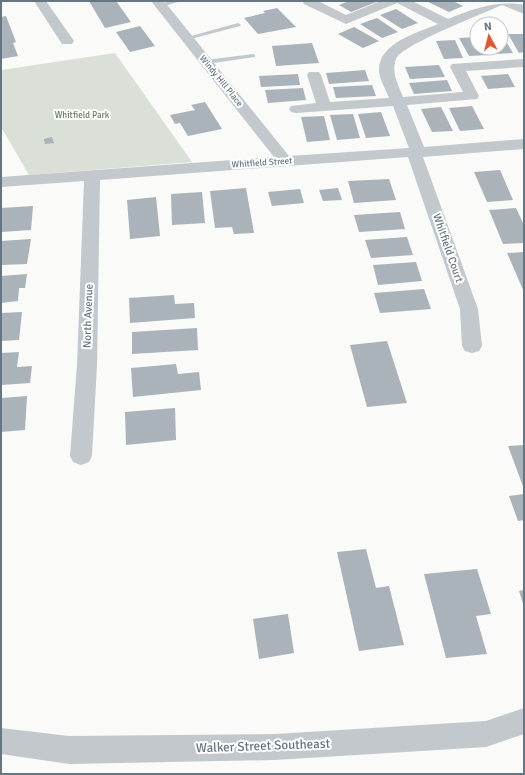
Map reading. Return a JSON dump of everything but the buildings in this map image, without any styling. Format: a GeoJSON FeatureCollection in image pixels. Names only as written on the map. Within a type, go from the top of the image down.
{"type":"FeatureCollection","features":[{"type":"Feature","properties":{"kind":"street"},"geometry":{"type":"LineString","coordinates":[[40,1],[67,41]]}},
{"type":"Feature","properties":{"kind":"street"},"geometry":{"type":"LineString","coordinates":[[308,1],[346,20],[392,1]]}},
{"type":"Feature","properties":{"kind":"street"},"geometry":{"type":"LineString","coordinates":[[402,1],[448,24]]}},
{"type":"Feature","properties":{"kind":"street"},"geometry":{"type":"LineString","coordinates":[[503,1],[524,10]]}},
{"type":"Feature","properties":{"kind":"street","name":"Whitfield Court"},"geometry":{"type":"LineString","coordinates":[[472,346],[469,309],[417,153],[386,72],[389,58],[393,52],[407,42],[503,1]]}},
{"type":"Feature","properties":{"kind":"street","name":"Windy Hill Place"},"geometry":{"type":"LineString","coordinates":[[159,3],[286,161]]}},
{"type":"Feature","properties":{"kind":"street"},"geometry":{"type":"LineString","coordinates":[[296,109],[472,96],[457,67],[524,63]]}},
{"type":"Feature","properties":{"kind":"street"},"geometry":{"type":"LineString","coordinates":[[314,75],[324,107]]}},
{"type":"Feature","properties":{"kind":"street","name":"Whitfield Street"},"geometry":{"type":"LineString","coordinates":[[1,182],[417,153],[524,144]]}},
{"type":"Feature","properties":{"kind":"street","name":"North Avenue"},"geometry":{"type":"LineString","coordinates":[[80,456],[87,366],[92,176]]}},
{"type":"Feature","properties":{"kind":"street","name":"Walker Street Southeast"},"geometry":{"type":"LineString","coordinates":[[1,741],[69,750],[275,747],[486,734],[523,725]]}},
{"type":"Feature","properties":{"kind":"lane"},"geometry":{"type":"LineString","coordinates":[[159,3],[178,1]]}},
{"type":"Feature","properties":{"kind":"lane"},"geometry":{"type":"LineString","coordinates":[[187,38],[238,25]]}},
{"type":"Feature","properties":{"kind":"lane"},"geometry":{"type":"LineString","coordinates":[[206,62],[253,56]]}},
{"type":"Feature","properties":{"kind":"green space","name":"Whitfield Park"},"geometry":{"type":"Polygon","coordinates":[[[115,53],[192,162],[29,175],[1,127],[1,70],[115,53]]]}}]}
